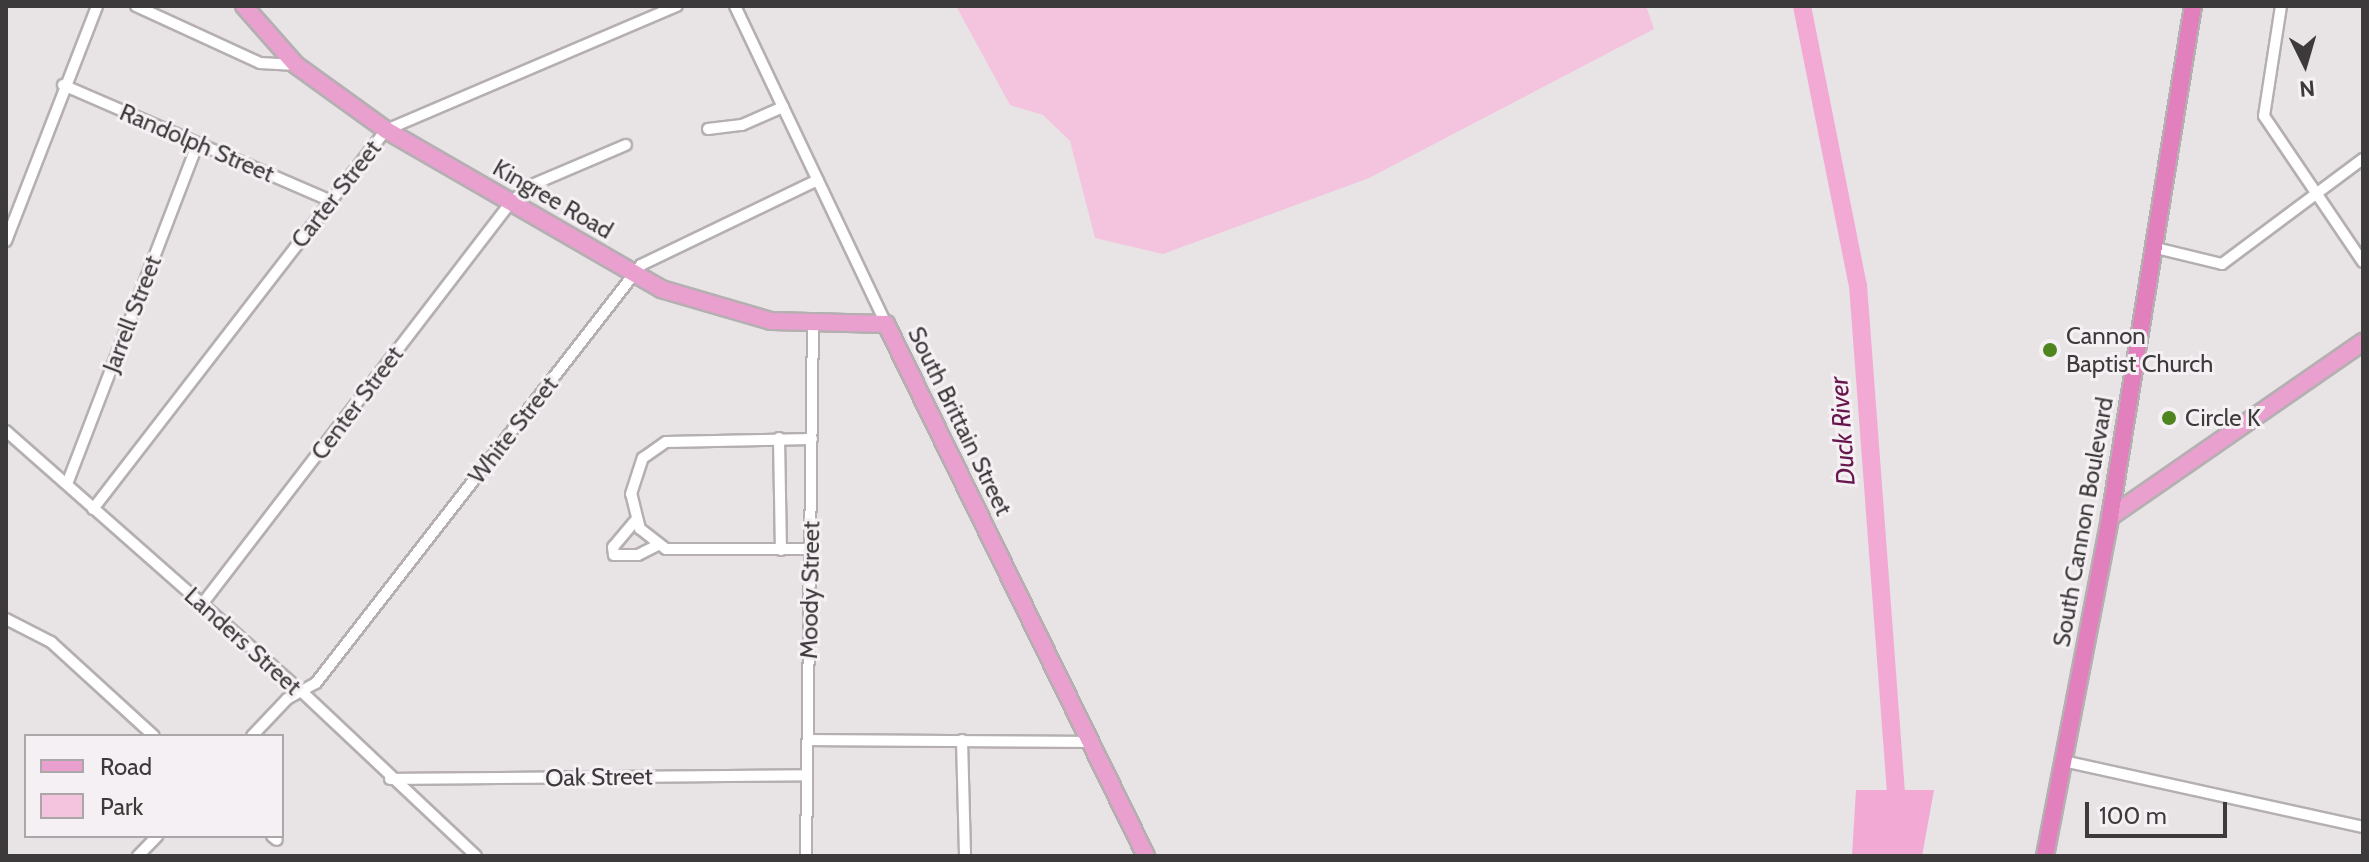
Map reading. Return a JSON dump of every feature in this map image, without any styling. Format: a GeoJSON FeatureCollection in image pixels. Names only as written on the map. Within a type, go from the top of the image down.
{"type":"FeatureCollection","features":[{"type":"Feature","properties":{"kind":"highway","name":"South Cannon Boulevard"},"geometry":{"type":"LineString","coordinates":[[2045,856],[2110,517],[2193,6]]}},
{"type":"Feature","properties":{"kind":"main road","name":"Kingree Road"},"geometry":{"type":"LineString","coordinates":[[244,6],[296,65],[386,130],[633,275],[715,309],[813,324],[886,324]]}},
{"type":"Feature","properties":{"kind":"main road","name":"South Brittain Street"},"geometry":{"type":"LineString","coordinates":[[886,324],[1146,856]]}},
{"type":"Feature","properties":{"kind":"main road"},"geometry":{"type":"LineString","coordinates":[[2110,517],[2363,342]]}},
{"type":"Feature","properties":{"kind":"street"},"geometry":{"type":"LineString","coordinates":[[6,241],[63,85],[97,6]]}},
{"type":"Feature","properties":{"kind":"street"},"geometry":{"type":"LineString","coordinates":[[136,6],[260,63],[296,65]]}},
{"type":"Feature","properties":{"kind":"street","name":"Carter Street"},"geometry":{"type":"LineString","coordinates":[[93,509],[386,130],[677,6]]}},
{"type":"Feature","properties":{"kind":"street","name":"South Brittain Street"},"geometry":{"type":"LineString","coordinates":[[735,6],[886,324]]}},
{"type":"Feature","properties":{"kind":"street"},"geometry":{"type":"LineString","coordinates":[[2281,6],[2264,116],[2363,262]]}},
{"type":"Feature","properties":{"kind":"street","name":"Randolph Street"},"geometry":{"type":"LineString","coordinates":[[63,85],[331,201]]}},
{"type":"Feature","properties":{"kind":"street"},"geometry":{"type":"LineString","coordinates":[[708,129],[742,125],[783,107]]}},
{"type":"Feature","properties":{"kind":"street","name":"Jarrell Street"},"geometry":{"type":"LineString","coordinates":[[67,484],[198,143]]}},
{"type":"Feature","properties":{"kind":"street","name":"Center Street"},"geometry":{"type":"LineString","coordinates":[[203,603],[511,202],[532,185],[626,145]]}},
{"type":"Feature","properties":{"kind":"street"},"geometry":{"type":"LineString","coordinates":[[2156,248],[2222,264],[2363,159]]}},
{"type":"Feature","properties":{"kind":"street","name":"White Street"},"geometry":{"type":"LineString","coordinates":[[254,734],[299,689],[316,683],[633,275],[660,253],[818,180]]}},
{"type":"Feature","properties":{"kind":"street","name":"Moody Street"},"geometry":{"type":"LineString","coordinates":[[806,856],[813,324]]}},
{"type":"Feature","properties":{"kind":"street","name":"Landers Street"},"geometry":{"type":"LineString","coordinates":[[6,431],[299,689],[390,779],[476,856]]}},
{"type":"Feature","properties":{"kind":"street"},"geometry":{"type":"LineString","coordinates":[[779,438],[781,550]]}},
{"type":"Feature","properties":{"kind":"street"},"geometry":{"type":"LineString","coordinates":[[811,549],[676,552],[656,546],[635,521],[633,480],[653,448],[678,439],[812,439]]}},
{"type":"Feature","properties":{"kind":"street"},"geometry":{"type":"LineString","coordinates":[[635,521],[613,547],[614,555],[638,555],[656,546]]}},
{"type":"Feature","properties":{"kind":"street"},"geometry":{"type":"LineString","coordinates":[[6,619],[51,642],[152,734]]}},
{"type":"Feature","properties":{"kind":"street"},"geometry":{"type":"LineString","coordinates":[[808,740],[1091,742]]}},
{"type":"Feature","properties":{"kind":"street"},"geometry":{"type":"LineString","coordinates":[[962,740],[965,856]]}},
{"type":"Feature","properties":{"kind":"street"},"geometry":{"type":"LineString","coordinates":[[2063,761],[2363,827]]}},
{"type":"Feature","properties":{"kind":"street","name":"Oak Street"},"geometry":{"type":"LineString","coordinates":[[390,779],[807,775]]}},
{"type":"Feature","properties":{"kind":"street"},"geometry":{"type":"LineString","coordinates":[[138,856],[155,838]]}},
{"type":"Feature","properties":{"kind":"green space"},"geometry":{"type":"Polygon","coordinates":[[[956,6],[1646,6],[1654,29],[1369,178],[1163,254],[1095,238],[1070,141],[1043,115],[1010,105],[956,6]]]}},
{"type":"Feature","properties":{"kind":"shaded area"},"geometry":{"type":"Polygon","coordinates":[[[1856,790],[1934,790],[1922,856],[1852,856],[1856,790]]]}},
{"type":"Feature","properties":{"kind":"waterway","name":"Duck River"},"geometry":{"type":"LineString","coordinates":[[1802,6],[1858,285],[1896,793],[1885,856]]}},
{"type":"Feature","properties":{"kind":"place","name":"Cannon Baptist Church"},"geometry":{"type":"Point","coordinates":[2050,350]}},
{"type":"Feature","properties":{"kind":"place","name":"Circle K"},"geometry":{"type":"Point","coordinates":[2169,418]}}]}
